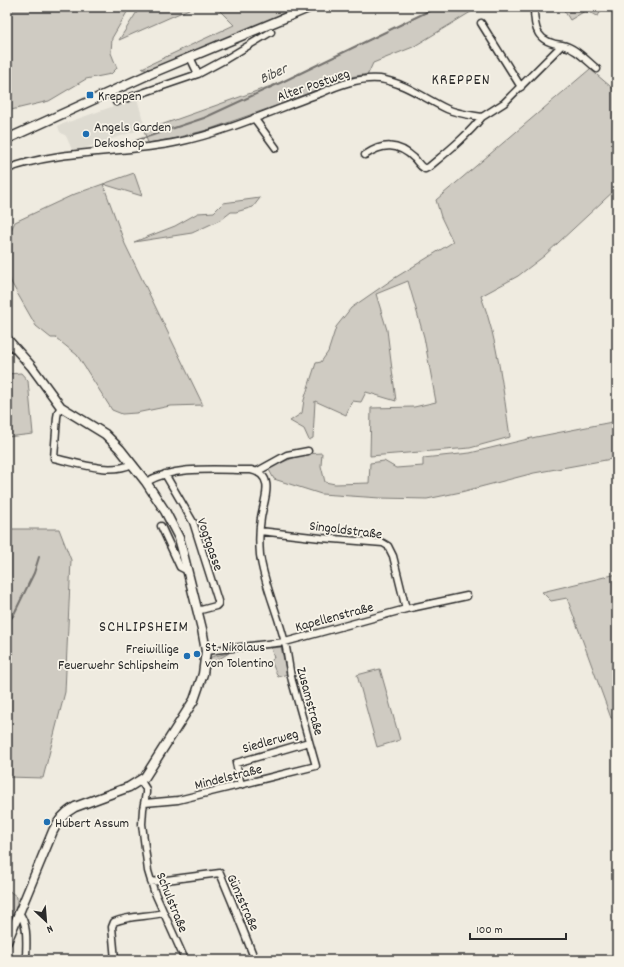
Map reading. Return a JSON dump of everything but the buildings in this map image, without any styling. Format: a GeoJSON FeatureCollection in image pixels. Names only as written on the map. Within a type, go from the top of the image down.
{"type":"FeatureCollection","features":[{"type":"Feature","properties":{"kind":"street"},"geometry":{"type":"LineString","coordinates":[[7,139],[190,57],[311,7]]}},
{"type":"Feature","properties":{"kind":"street"},"geometry":{"type":"LineString","coordinates":[[534,7],[534,21],[537,31],[543,39],[552,44],[570,47],[597,69]]}},
{"type":"Feature","properties":{"kind":"street"},"geometry":{"type":"LineString","coordinates":[[481,23],[521,87]]}},
{"type":"Feature","properties":{"kind":"street"},"geometry":{"type":"LineString","coordinates":[[116,102],[198,74],[271,32]]}},
{"type":"Feature","properties":{"kind":"street"},"geometry":{"type":"LineString","coordinates":[[365,155],[375,148],[387,146],[398,148],[411,156],[421,167],[425,169],[429,167],[473,129],[482,117],[504,103],[562,45]]}},
{"type":"Feature","properties":{"kind":"street"},"geometry":{"type":"LineString","coordinates":[[190,57],[198,74]]}},
{"type":"Feature","properties":{"kind":"street","name":"Alter Postweg"},"geometry":{"type":"LineString","coordinates":[[7,169],[22,164],[59,157],[176,143],[201,137],[321,93],[339,84],[359,80],[379,79],[401,84],[448,109],[468,115],[482,117]]}},
{"type":"Feature","properties":{"kind":"street"},"geometry":{"type":"LineString","coordinates":[[254,118],[276,148]]}},
{"type":"Feature","properties":{"kind":"street"},"geometry":{"type":"LineString","coordinates":[[7,340],[32,366],[61,408],[113,440],[146,482],[165,511],[182,549],[206,651],[203,674],[194,700],[149,772],[141,781],[75,807],[60,818],[7,942]]}},
{"type":"Feature","properties":{"kind":"street"},"geometry":{"type":"LineString","coordinates":[[61,408],[56,417],[54,458],[103,469],[120,469],[132,464]]}},
{"type":"Feature","properties":{"kind":"street"},"geometry":{"type":"LineString","coordinates":[[146,482],[165,474],[189,470],[258,471],[287,455],[308,451]]}},
{"type":"Feature","properties":{"kind":"street","name":"Zusamstraße"},"geometry":{"type":"LineString","coordinates":[[258,471],[266,481],[267,490],[261,518],[260,554],[266,582],[284,642],[292,682],[316,766]]}},
{"type":"Feature","properties":{"kind":"street","name":"Vogtgasse"},"geometry":{"type":"LineString","coordinates":[[165,474],[192,522],[218,600],[218,604],[216,606],[197,611]]}},
{"type":"Feature","properties":{"kind":"street"},"geometry":{"type":"LineString","coordinates":[[161,526],[180,567],[188,570]]}},
{"type":"Feature","properties":{"kind":"street","name":"Singoldstraße"},"geometry":{"type":"LineString","coordinates":[[260,530],[321,538],[383,543],[388,546],[393,556],[406,609]]}},
{"type":"Feature","properties":{"kind":"street","name":"Kapellenstraße"},"geometry":{"type":"LineString","coordinates":[[206,651],[284,642],[406,609],[467,596]]}},
{"type":"Feature","properties":{"kind":"street","name":"Siedlerweg"},"geometry":{"type":"LineString","coordinates":[[240,785],[236,763],[309,742]]}},
{"type":"Feature","properties":{"kind":"street","name":"Mindelstraße"},"geometry":{"type":"LineString","coordinates":[[145,802],[178,800],[316,766]]}},
{"type":"Feature","properties":{"kind":"street","name":"Schulstraße"},"geometry":{"type":"LineString","coordinates":[[141,781],[146,789],[142,824],[148,872],[185,960]]}},
{"type":"Feature","properties":{"kind":"street","name":"Günzstraße"},"geometry":{"type":"LineString","coordinates":[[151,882],[220,873],[255,960]]}},
{"type":"Feature","properties":{"kind":"street"},"geometry":{"type":"LineString","coordinates":[[19,913],[24,918],[26,960]]}},
{"type":"Feature","properties":{"kind":"street"},"geometry":{"type":"LineString","coordinates":[[115,960],[112,927],[114,922],[120,919],[164,913]]}},
{"type":"Feature","properties":{"kind":"shaded area"},"geometry":{"type":"Polygon","coordinates":[[[7,7],[130,7],[112,38],[111,53],[117,68],[111,74],[86,79],[49,101],[7,111],[7,59],[10,39],[7,35],[7,7]]]}},
{"type":"Feature","properties":{"kind":"shaded area"},"geometry":{"type":"Polygon","coordinates":[[[140,7],[190,7],[189,9],[119,40],[140,7]]]}},
{"type":"Feature","properties":{"kind":"shaded area"},"geometry":{"type":"Polygon","coordinates":[[[219,7],[263,7],[264,10],[264,7],[297,7],[224,40],[154,69],[142,68],[234,25],[220,11],[219,7]]]}},
{"type":"Feature","properties":{"kind":"shaded area"},"geometry":{"type":"Polygon","coordinates":[[[437,7],[479,7],[413,47],[373,63],[368,74],[344,78],[287,102],[207,130],[148,143],[144,131],[282,82],[437,7]]]}},
{"type":"Feature","properties":{"kind":"shaded area"},"geometry":{"type":"Polygon","coordinates":[[[562,7],[603,7],[598,16],[585,11],[570,20],[562,7]]]}},
{"type":"Feature","properties":{"kind":"shaded area"},"geometry":{"type":"Polygon","coordinates":[[[590,69],[617,92],[617,188],[544,256],[518,276],[481,296],[496,348],[510,437],[470,448],[370,456],[371,408],[414,407],[436,402],[424,337],[408,281],[376,294],[387,330],[396,401],[366,392],[361,402],[352,401],[346,415],[315,401],[313,438],[309,440],[304,429],[290,421],[302,413],[304,400],[316,363],[321,362],[328,352],[336,327],[351,308],[393,279],[453,242],[441,217],[436,200],[590,69]]]}},
{"type":"Feature","properties":{"kind":"shaded area"},"geometry":{"type":"Polygon","coordinates":[[[137,98],[145,128],[73,152],[66,136],[60,132],[58,126],[60,125],[137,98]]]}},
{"type":"Feature","properties":{"kind":"shaded area"},"geometry":{"type":"Polygon","coordinates":[[[134,173],[142,196],[103,184],[134,173]]]}},
{"type":"Feature","properties":{"kind":"shaded area"},"geometry":{"type":"Polygon","coordinates":[[[103,184],[125,244],[203,405],[170,406],[136,413],[122,414],[112,410],[77,355],[56,338],[51,338],[36,326],[12,284],[7,272],[7,238],[15,222],[75,194],[103,184]]]}},
{"type":"Feature","properties":{"kind":"shaded area"},"geometry":{"type":"Polygon","coordinates":[[[260,198],[253,207],[231,212],[222,219],[192,233],[134,242],[175,226],[198,213],[214,212],[223,203],[260,198]]]}},
{"type":"Feature","properties":{"kind":"shaded area"},"geometry":{"type":"Polygon","coordinates":[[[21,373],[28,381],[33,434],[7,437],[7,374],[21,373]]]}},
{"type":"Feature","properties":{"kind":"shaded area"},"geometry":{"type":"Polygon","coordinates":[[[617,421],[617,458],[534,473],[461,492],[427,499],[380,498],[321,494],[274,479],[268,468],[303,454],[322,453],[321,466],[325,482],[335,484],[369,483],[370,463],[384,461],[396,468],[423,466],[423,458],[470,453],[536,437],[617,421]]]}},
{"type":"Feature","properties":{"kind":"shaded area"},"geometry":{"type":"Polygon","coordinates":[[[7,529],[59,529],[71,560],[65,692],[43,778],[7,777],[7,529]]]}},
{"type":"Feature","properties":{"kind":"shaded area"},"geometry":{"type":"Polygon","coordinates":[[[617,574],[617,718],[611,718],[567,598],[551,601],[542,592],[617,574]]]}},
{"type":"Feature","properties":{"kind":"shaded area"},"geometry":{"type":"Polygon","coordinates":[[[281,647],[287,674],[278,677],[271,661],[274,658],[271,648],[281,647]]]}},
{"type":"Feature","properties":{"kind":"shaded area"},"geometry":{"type":"Polygon","coordinates":[[[229,653],[214,662],[208,670],[208,664],[211,657],[229,653]]]}},
{"type":"Feature","properties":{"kind":"shaded area"},"geometry":{"type":"Polygon","coordinates":[[[380,669],[400,740],[377,747],[357,675],[380,669]]]}},
{"type":"Feature","properties":{"kind":"shaded area"},"geometry":{"type":"Polygon","coordinates":[[[7,889],[17,897],[17,905],[7,930],[7,889]]]}},
{"type":"Feature","properties":{"kind":"waterway"},"geometry":{"type":"LineString","coordinates":[[7,16],[12,7]]}},
{"type":"Feature","properties":{"kind":"waterway","name":"Biber"},"geometry":{"type":"LineString","coordinates":[[114,148],[204,118],[437,7]]}},
{"type":"Feature","properties":{"kind":"waterway"},"geometry":{"type":"LineString","coordinates":[[7,619],[10,619],[13,616],[34,573],[39,557]]}},
{"type":"Feature","properties":{"kind":"place","name":"Kreppen"},"geometry":{"type":"Point","coordinates":[90,95]}},
{"type":"Feature","properties":{"kind":"place","name":"Angels Garden Dekoshop"},"geometry":{"type":"Point","coordinates":[86,134]}},
{"type":"Feature","properties":{"kind":"place","name":"St. Nikolaus von Tolentino"},"geometry":{"type":"Point","coordinates":[197,654]}},
{"type":"Feature","properties":{"kind":"place","name":"Freiwillige Feuerwehr Schlipsheim"},"geometry":{"type":"Point","coordinates":[187,656]}},
{"type":"Feature","properties":{"kind":"place","name":"Hubert Assum"},"geometry":{"type":"Point","coordinates":[47,822]}},
{"type":"Feature","properties":{"kind":"district","name":"KREPPEN"},"geometry":{"type":"Point","coordinates":[461,78]}},
{"type":"Feature","properties":{"kind":"district","name":"SCHLIPSHEIM"},"geometry":{"type":"Point","coordinates":[144,625]}}]}
